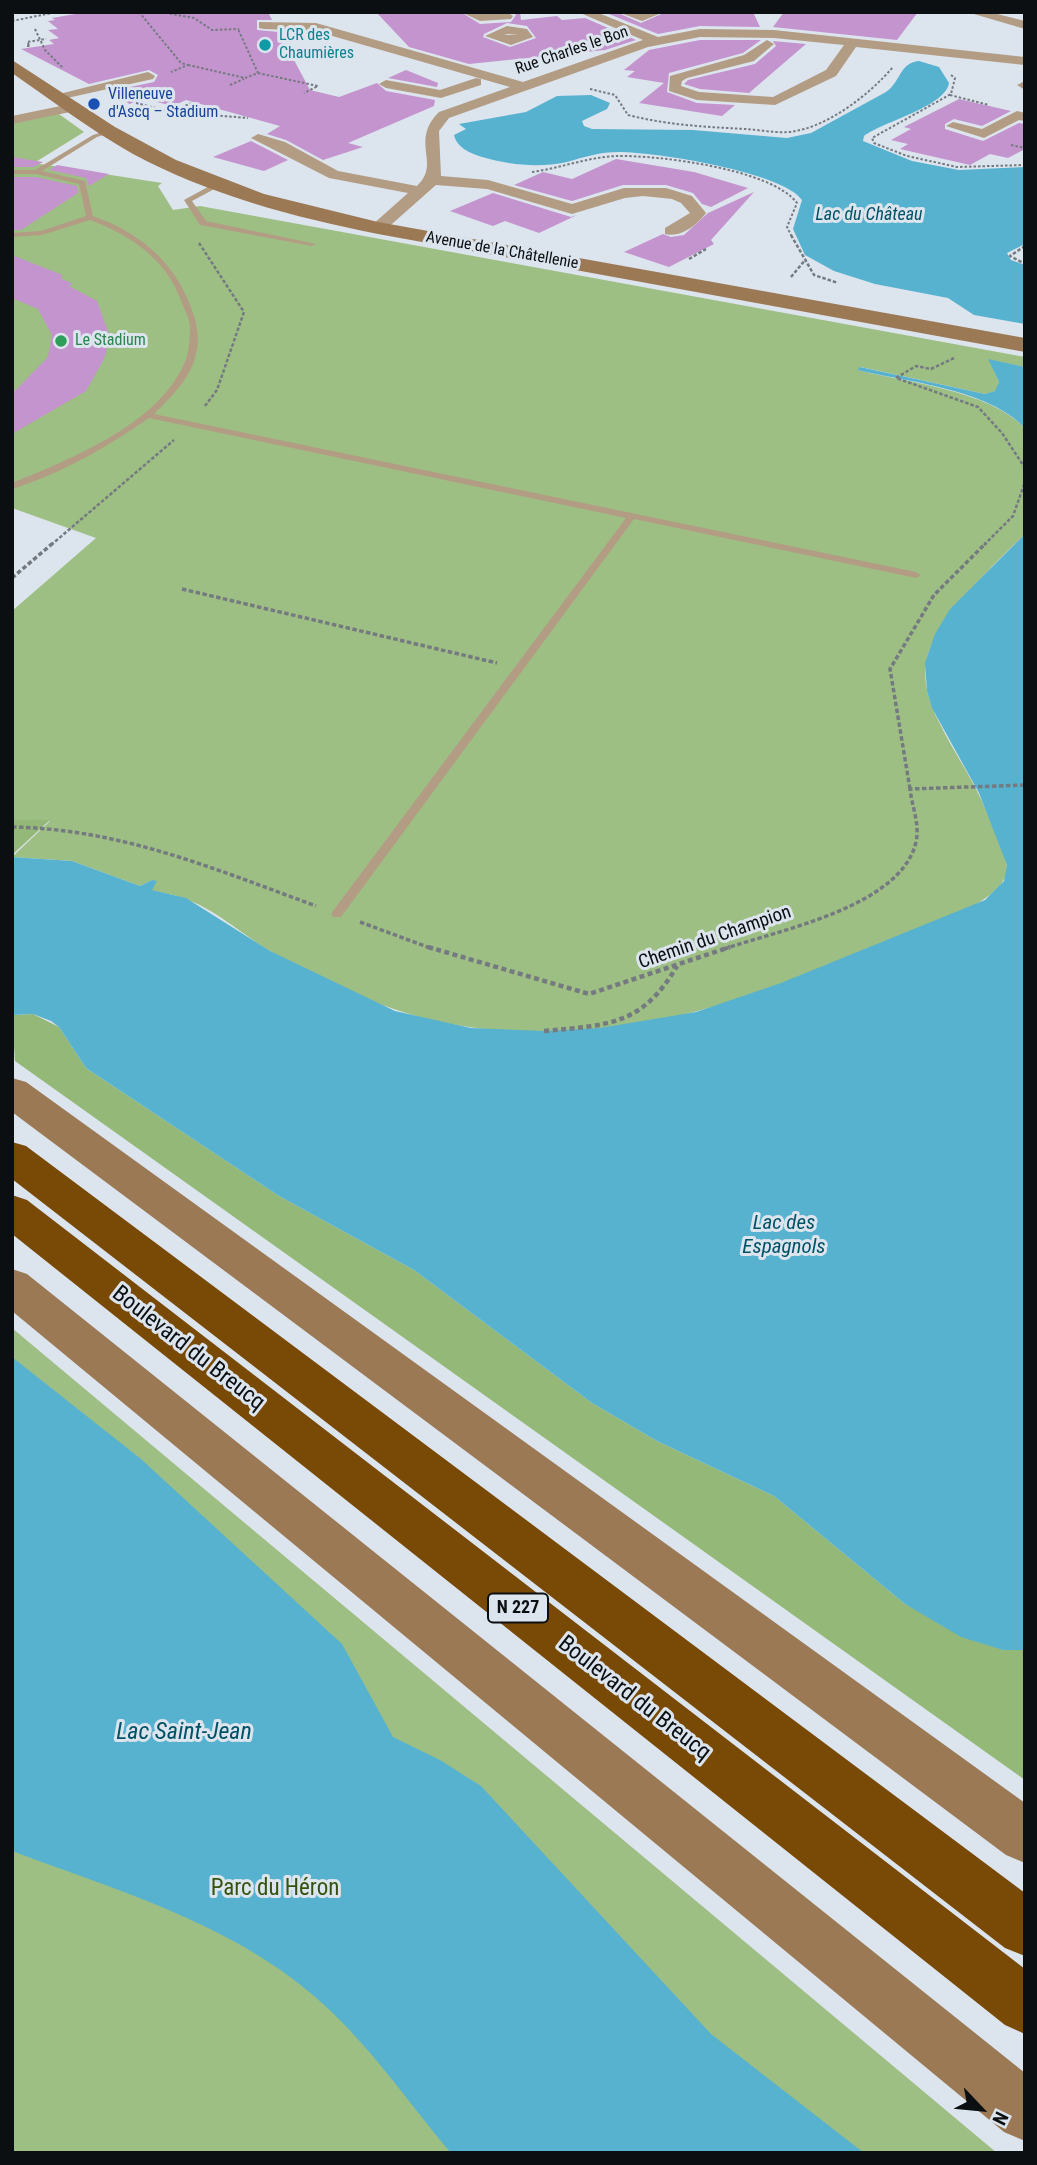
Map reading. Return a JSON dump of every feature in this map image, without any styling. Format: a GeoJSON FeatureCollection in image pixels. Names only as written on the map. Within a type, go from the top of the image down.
{"type":"FeatureCollection","features":[{"type":"Feature","properties":{"kind":"highway","name":"N 227"},"geometry":{"type":"LineString","coordinates":[[12,1157],[1025,1927]]}},
{"type":"Feature","properties":{"kind":"highway","name":"Boulevard du Breucq"},"geometry":{"type":"LineString","coordinates":[[12,1211],[1025,2005]]}},
{"type":"Feature","properties":{"kind":"street"},"geometry":{"type":"LineString","coordinates":[[584,12],[656,41]]}},
{"type":"Feature","properties":{"kind":"street"},"geometry":{"type":"LineString","coordinates":[[602,20],[626,13],[647,17],[658,12]]}},
{"type":"Feature","properties":{"kind":"street"},"geometry":{"type":"LineString","coordinates":[[469,13],[480,17],[511,20]]}},
{"type":"Feature","properties":{"kind":"street"},"geometry":{"type":"LineString","coordinates":[[981,44],[983,14],[1025,25]]}},
{"type":"Feature","properties":{"kind":"street"},"geometry":{"type":"LineString","coordinates":[[264,25],[317,27],[521,86]]}},
{"type":"Feature","properties":{"kind":"street","name":"Rue Charles le Bon"},"geometry":{"type":"LineString","coordinates":[[426,185],[435,169],[430,135],[438,120],[459,107],[656,41],[691,34],[738,32],[853,42],[981,44],[1025,61]]}},
{"type":"Feature","properties":{"kind":"street"},"geometry":{"type":"LineString","coordinates":[[767,44],[749,58],[688,72],[675,79],[674,88],[697,96],[775,101],[831,73],[853,42]]}},
{"type":"Feature","properties":{"kind":"street","name":"Avenue de la Châtellenie"},"geometry":{"type":"LineString","coordinates":[[17,56],[66,101],[151,155],[217,184],[273,203],[378,228],[1025,345]]}},
{"type":"Feature","properties":{"kind":"street"},"geometry":{"type":"LineString","coordinates":[[12,120],[66,101],[89,89],[148,76]]}},
{"type":"Feature","properties":{"kind":"street"},"geometry":{"type":"LineString","coordinates":[[386,84],[441,94],[489,76]]}},
{"type":"Feature","properties":{"kind":"street"},"geometry":{"type":"LineString","coordinates":[[953,126],[984,134],[1017,115],[1025,117]]}},
{"type":"Feature","properties":{"kind":"street"},"geometry":{"type":"LineString","coordinates":[[258,138],[279,145],[334,175],[426,185],[488,185],[572,209],[584,208],[626,193],[666,194],[687,201],[697,211],[692,221],[671,231]]}},
{"type":"Feature","properties":{"kind":"street"},"geometry":{"type":"LineString","coordinates":[[378,228],[426,185]]}},
{"type":"Feature","properties":{"kind":"street"},"geometry":{"type":"LineString","coordinates":[[12,1092],[1025,1836]]}},
{"type":"Feature","properties":{"kind":"street"},"geometry":{"type":"LineString","coordinates":[[12,1286],[1025,2111]]}},
{"type":"Feature","properties":{"kind":"lane"},"geometry":{"type":"LineString","coordinates":[[36,172],[95,136],[111,131]]}},
{"type":"Feature","properties":{"kind":"lane"},"geometry":{"type":"LineString","coordinates":[[12,172],[36,172],[82,183],[90,216]]}},
{"type":"Feature","properties":{"kind":"lane"},"geometry":{"type":"LineString","coordinates":[[217,184],[200,191],[188,201],[203,223],[312,244]]}},
{"type":"Feature","properties":{"kind":"lane"},"geometry":{"type":"LineString","coordinates":[[12,235],[42,233],[90,216],[117,226],[144,244],[170,270],[186,296],[197,341],[184,375],[146,415],[101,447],[12,486]]}},
{"type":"Feature","properties":{"kind":"lane"},"geometry":{"type":"LineString","coordinates":[[146,415],[916,575]]}},
{"type":"Feature","properties":{"kind":"lane"},"geometry":{"type":"LineString","coordinates":[[337,914],[632,516]]}},
{"type":"Feature","properties":{"kind":"path"},"geometry":{"type":"LineString","coordinates":[[12,20],[46,12]]}},
{"type":"Feature","properties":{"kind":"path"},"geometry":{"type":"LineString","coordinates":[[12,20],[57,12]]}},
{"type":"Feature","properties":{"kind":"path"},"geometry":{"type":"LineString","coordinates":[[139,12],[181,62],[245,78]]}},
{"type":"Feature","properties":{"kind":"path"},"geometry":{"type":"LineString","coordinates":[[161,12],[194,18],[212,30],[238,29],[258,73]]}},
{"type":"Feature","properties":{"kind":"path"},"geometry":{"type":"LineString","coordinates":[[35,29],[38,41],[56,62],[89,89],[172,112],[244,119],[255,116]]}},
{"type":"Feature","properties":{"kind":"path"},"geometry":{"type":"LineString","coordinates":[[17,56],[30,46],[27,42],[46,39]]}},
{"type":"Feature","properties":{"kind":"path"},"geometry":{"type":"LineString","coordinates":[[148,76],[188,65]]}},
{"type":"Feature","properties":{"kind":"path"},"geometry":{"type":"LineString","coordinates":[[230,85],[258,73],[318,86],[304,93]]}},
{"type":"Feature","properties":{"kind":"path"},"geometry":{"type":"LineString","coordinates":[[172,112],[191,103]]}},
{"type":"Feature","properties":{"kind":"path"},"geometry":{"type":"LineString","coordinates":[[1025,246],[1010,256],[1025,264]]}},
{"type":"Feature","properties":{"kind":"path"},"geometry":{"type":"LineString","coordinates":[[790,279],[806,259]]}},
{"type":"Feature","properties":{"kind":"path"},"geometry":{"type":"LineString","coordinates":[[958,354],[931,369],[916,366],[897,378],[978,407],[1002,433],[1025,468]]}},
{"type":"Feature","properties":{"kind":"path","name":"Chemin du Champion"},"geometry":{"type":"LineString","coordinates":[[12,827],[62,828],[165,851],[445,953],[589,994],[678,965],[857,904],[889,884],[912,856],[917,828],[890,669],[934,595],[1013,516],[1025,482]]}},
{"type":"Feature","properties":{"kind":"path"},"geometry":{"type":"LineString","coordinates":[[182,589],[519,668]]}},
{"type":"Feature","properties":{"kind":"path"},"geometry":{"type":"LineString","coordinates":[[910,789],[1025,785]]}},
{"type":"Feature","properties":{"kind":"path"},"geometry":{"type":"LineString","coordinates":[[544,1031],[598,1024],[635,1014],[657,997],[678,965]]}},
{"type":"Feature","properties":{"kind":"green space","name":"Le Stadium"},"geometry":{"type":"Polygon","coordinates":[[[59,114],[84,132],[34,163],[162,183],[158,186],[173,210],[200,206],[1025,357],[1025,367],[989,360],[999,382],[996,391],[985,394],[861,367],[858,370],[969,396],[1009,415],[1025,428],[1025,534],[984,575],[950,616],[933,643],[926,670],[930,702],[976,789],[1003,848],[1007,869],[1003,881],[993,893],[960,913],[745,997],[694,1012],[612,1028],[527,1032],[442,1022],[402,1012],[363,997],[279,957],[194,902],[151,890],[156,882],[152,880],[140,886],[72,861],[12,857],[50,821],[12,819],[12,611],[96,538],[12,508],[12,123],[59,114]]]}},
{"type":"Feature","properties":{"kind":"green space"},"geometry":{"type":"Polygon","coordinates":[[[12,819],[50,820],[12,855],[12,819]]]}},
{"type":"Feature","properties":{"kind":"green space"},"geometry":{"type":"Polygon","coordinates":[[[33,1014],[59,1027],[86,1068],[279,1196],[414,1270],[592,1403],[657,1441],[774,1496],[905,1604],[1003,1650],[1025,1650],[1025,1780],[15,1061],[12,1015],[33,1014]]]}},
{"type":"Feature","properties":{"kind":"green space","name":"Lac Saint-Jean"},"geometry":{"type":"Polygon","coordinates":[[[12,1328],[997,2153],[12,2153],[12,1328]]]}},
{"type":"Feature","properties":{"kind":"water","name":"Lac du Château"},"geometry":{"type":"Polygon","coordinates":[[[919,61],[939,67],[949,83],[945,92],[926,106],[873,130],[864,136],[863,141],[912,161],[959,170],[1025,167],[1025,244],[1007,253],[1011,260],[1025,265],[1025,324],[974,315],[948,298],[875,284],[834,271],[805,255],[793,229],[802,200],[790,190],[770,181],[717,166],[636,153],[605,153],[545,165],[514,164],[469,152],[461,147],[454,135],[466,129],[459,124],[526,112],[557,96],[591,95],[610,103],[607,109],[582,121],[584,126],[592,129],[693,130],[787,138],[811,133],[886,92],[908,65],[919,61]]]}},
{"type":"Feature","properties":{"kind":"water"},"geometry":{"type":"Polygon","coordinates":[[[988,359],[1025,367],[1025,428],[990,404],[969,396],[923,383],[857,370],[860,367],[985,394],[995,391],[999,382],[988,359]]]}},
{"type":"Feature","properties":{"kind":"water","name":"Lac des Espagnols"},"geometry":{"type":"Polygon","coordinates":[[[1025,534],[1025,1650],[1003,1650],[961,1637],[905,1604],[774,1496],[657,1441],[592,1403],[414,1270],[279,1196],[86,1068],[59,1027],[51,1021],[33,1014],[12,1015],[12,857],[72,861],[140,886],[152,880],[157,881],[152,890],[186,898],[270,951],[395,1011],[471,1028],[544,1031],[600,1028],[696,1012],[781,983],[985,900],[1004,881],[1007,865],[979,793],[932,708],[927,691],[925,663],[935,634],[950,609],[1025,534]]]}},
{"type":"Feature","properties":{"kind":"water","name":"Lac Saint-Jean"},"geometry":{"type":"Polygon","coordinates":[[[12,1357],[141,1459],[342,1644],[393,1737],[440,1760],[481,1786],[711,2034],[864,2153],[451,2153],[351,2032],[314,1996],[281,1970],[208,1928],[170,1910],[12,1851],[12,1357]]]}},
{"type":"Feature","properties":{"kind":"building"},"geometry":{"type":"Polygon","coordinates":[[[87,12],[268,12],[272,20],[257,20],[257,30],[279,32],[310,90],[339,97],[377,83],[386,91],[435,100],[434,106],[348,143],[363,147],[323,160],[286,140],[267,134],[280,126],[186,100],[173,106],[141,98],[130,104],[106,92],[154,82],[158,75],[149,70],[89,84],[21,49],[54,44],[49,40],[59,38],[48,30],[58,29],[48,21],[55,20],[52,18],[87,12]]]}},
{"type":"Feature","properties":{"kind":"building"},"geometry":{"type":"Polygon","coordinates":[[[376,12],[461,12],[480,24],[511,22],[516,15],[512,12],[520,12],[521,20],[557,16],[562,20],[585,18],[636,40],[605,50],[469,64],[409,47],[376,12]],[[507,23],[483,37],[510,47],[536,38],[527,26],[507,23]]]}},
{"type":"Feature","properties":{"kind":"building"},"geometry":{"type":"Polygon","coordinates":[[[604,12],[616,12],[641,23],[666,12],[753,12],[760,27],[700,26],[658,34],[604,12]]]}},
{"type":"Feature","properties":{"kind":"building"},"geometry":{"type":"Polygon","coordinates":[[[784,12],[918,12],[897,40],[773,27],[784,12]]]}},
{"type":"Feature","properties":{"kind":"building"},"geometry":{"type":"Polygon","coordinates":[[[700,40],[761,40],[743,53],[669,73],[667,92],[697,103],[735,105],[722,116],[639,103],[664,83],[627,77],[635,71],[624,70],[649,50],[700,40]]]}},
{"type":"Feature","properties":{"kind":"building"},"geometry":{"type":"Polygon","coordinates":[[[773,41],[806,44],[749,93],[700,89],[684,84],[688,80],[755,64],[776,46],[773,41]]]}},
{"type":"Feature","properties":{"kind":"building"},"geometry":{"type":"Polygon","coordinates":[[[406,70],[438,83],[437,87],[388,78],[406,70]]]}},
{"type":"Feature","properties":{"kind":"building"},"geometry":{"type":"Polygon","coordinates":[[[959,99],[1011,111],[982,126],[954,119],[945,124],[945,129],[983,141],[1019,123],[1025,124],[1025,149],[1008,158],[990,154],[970,165],[900,149],[908,144],[891,140],[911,129],[904,127],[959,99]]]}},
{"type":"Feature","properties":{"kind":"building"},"geometry":{"type":"Polygon","coordinates":[[[251,141],[288,160],[264,171],[213,157],[251,141]]]}},
{"type":"Feature","properties":{"kind":"building"},"geometry":{"type":"Polygon","coordinates":[[[12,157],[43,162],[34,167],[12,167],[12,157]]]}},
{"type":"Feature","properties":{"kind":"building"},"geometry":{"type":"Polygon","coordinates":[[[616,159],[694,172],[748,188],[711,207],[702,204],[693,193],[666,185],[623,185],[572,201],[514,185],[543,172],[572,179],[616,159]]]}},
{"type":"Feature","properties":{"kind":"building"},"geometry":{"type":"Polygon","coordinates":[[[57,165],[109,174],[89,186],[86,178],[49,170],[57,165]]]}},
{"type":"Feature","properties":{"kind":"building"},"geometry":{"type":"Polygon","coordinates":[[[12,177],[36,177],[77,186],[78,193],[21,230],[12,230],[12,177]]]}},
{"type":"Feature","properties":{"kind":"building"},"geometry":{"type":"Polygon","coordinates":[[[754,192],[711,240],[714,244],[669,267],[624,252],[663,234],[671,237],[684,235],[708,213],[754,192]]]}},
{"type":"Feature","properties":{"kind":"building"},"geometry":{"type":"Polygon","coordinates":[[[493,193],[571,217],[577,215],[539,233],[505,221],[493,226],[450,211],[493,193]]]}},
{"type":"Feature","properties":{"kind":"building","name":"Le Stadium"},"geometry":{"type":"Polygon","coordinates":[[[12,255],[60,274],[63,277],[60,278],[73,284],[69,286],[97,301],[110,337],[104,359],[86,391],[12,434],[12,394],[48,357],[52,335],[38,309],[12,298],[12,255]]]}},
{"type":"Feature","properties":{"kind":"place","name":"LCR des Chaumières"},"geometry":{"type":"Point","coordinates":[265,45]}},
{"type":"Feature","properties":{"kind":"place","name":"Villeneuve d'Ascq – Stadium"},"geometry":{"type":"Point","coordinates":[94,104]}},
{"type":"Feature","properties":{"kind":"place","name":"Le Stadium"},"geometry":{"type":"Point","coordinates":[61,341]}},
{"type":"Feature","properties":{"kind":"park label","name":"Parc du Héron"},"geometry":{"type":"Point","coordinates":[275,1889]}}]}
